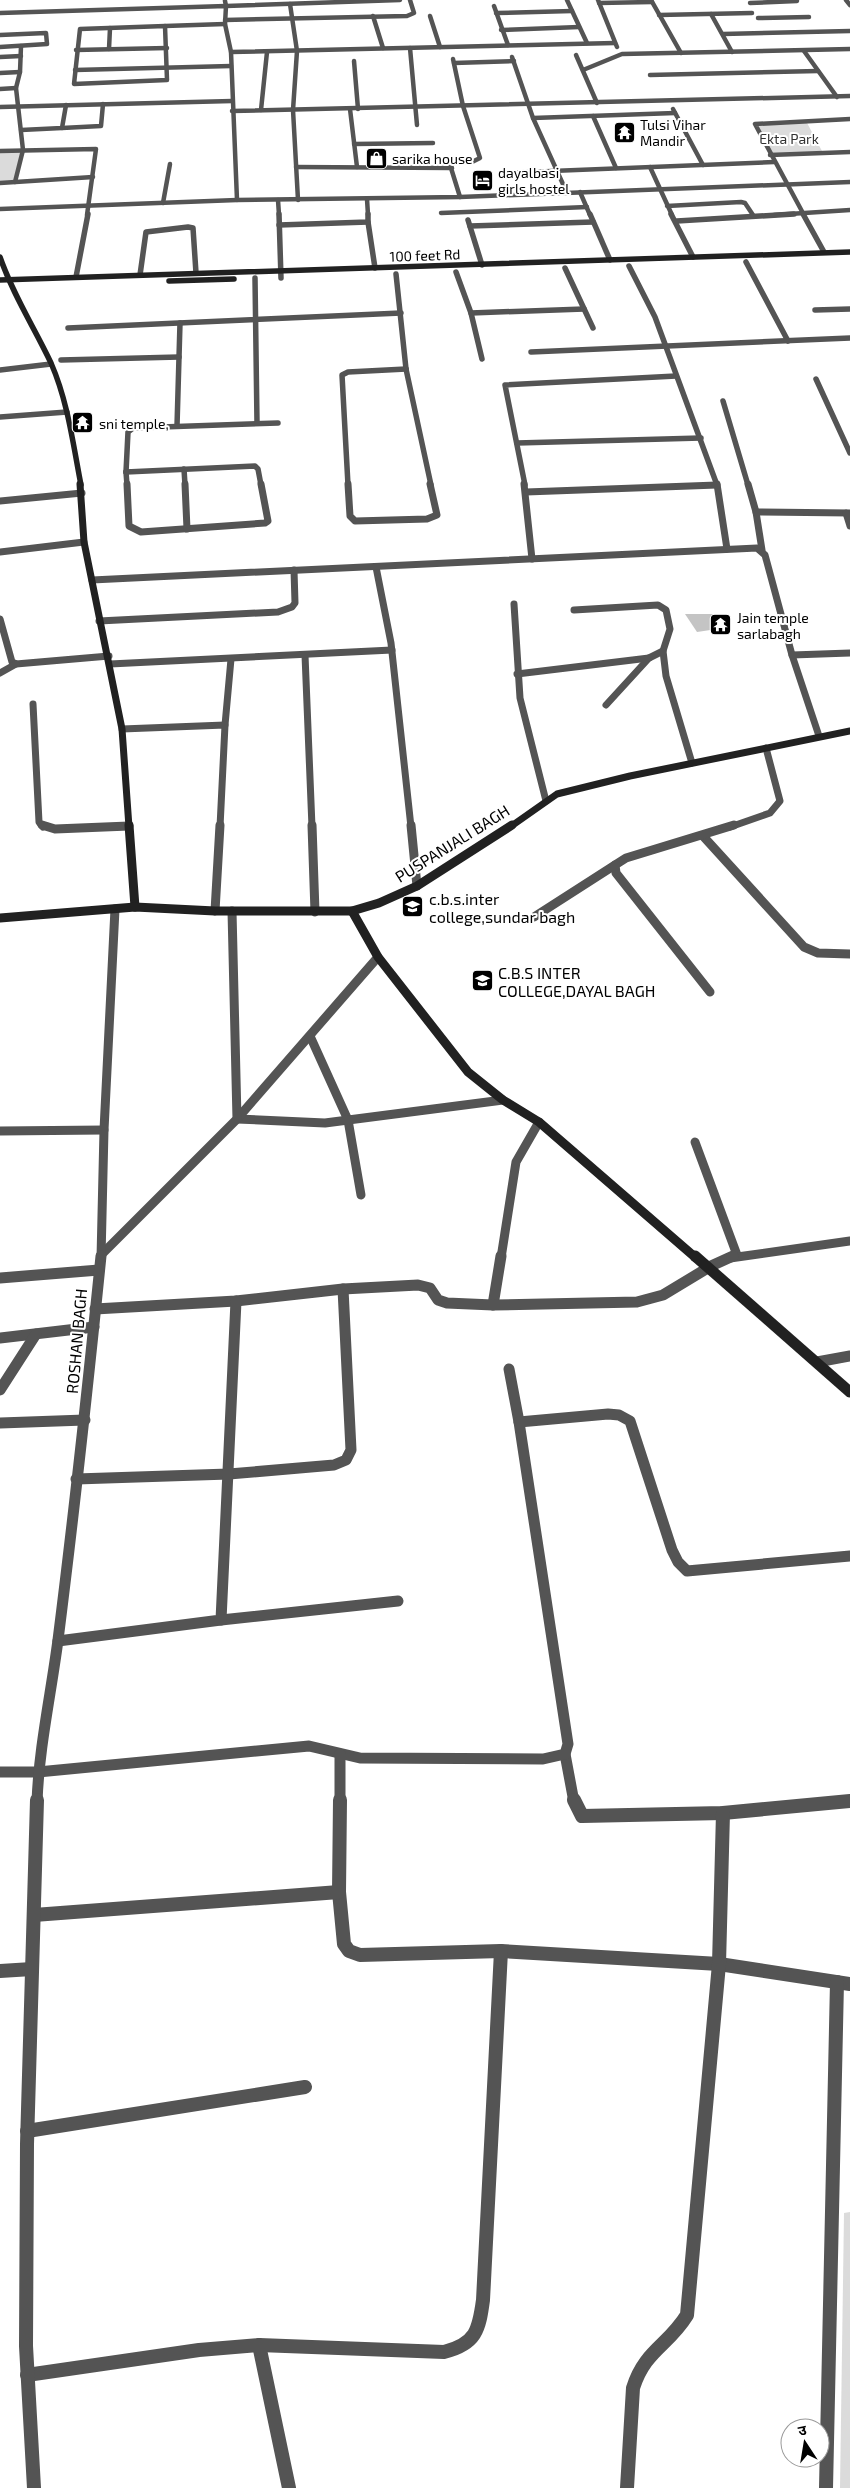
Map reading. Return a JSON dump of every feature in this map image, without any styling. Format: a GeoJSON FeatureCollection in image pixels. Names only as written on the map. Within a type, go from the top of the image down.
{"type":"FeatureCollection","features":[{"type":"Feature","properties":{"kind":"street"},"geometry":{"type":"LineString","coordinates":[[165,0],[166,8]]}},
{"type":"Feature","properties":{"kind":"street"},"geometry":{"type":"LineString","coordinates":[[225,0],[225,22],[231,52],[232,111],[238,200]]}},
{"type":"Feature","properties":{"kind":"street"},"geometry":{"type":"LineString","coordinates":[[0,13],[400,0]]}},
{"type":"Feature","properties":{"kind":"street"},"geometry":{"type":"LineString","coordinates":[[164,26],[167,48],[167,80],[165,82],[74,84],[76,50],[80,29],[293,18],[412,15],[414,13],[410,0]]}},
{"type":"Feature","properties":{"kind":"street"},"geometry":{"type":"LineString","coordinates":[[567,0],[587,43]]}},
{"type":"Feature","properties":{"kind":"street"},"geometry":{"type":"LineString","coordinates":[[846,0],[850,4]]}},
{"type":"Feature","properties":{"kind":"street"},"geometry":{"type":"LineString","coordinates":[[622,54],[615,43],[599,2],[652,1],[681,54]]}},
{"type":"Feature","properties":{"kind":"street"},"geometry":{"type":"LineString","coordinates":[[750,3],[797,1],[820,32]]}},
{"type":"Feature","properties":{"kind":"street"},"geometry":{"type":"LineString","coordinates":[[290,4],[297,51],[292,110],[298,200]]}},
{"type":"Feature","properties":{"kind":"street"},"geometry":{"type":"LineString","coordinates":[[494,6],[501,30],[508,45]]}},
{"type":"Feature","properties":{"kind":"street"},"geometry":{"type":"LineString","coordinates":[[496,13],[572,11]]}},
{"type":"Feature","properties":{"kind":"street"},"geometry":{"type":"LineString","coordinates":[[659,15],[752,13]]}},
{"type":"Feature","properties":{"kind":"street"},"geometry":{"type":"LineString","coordinates":[[711,14],[732,52]]}},
{"type":"Feature","properties":{"kind":"street"},"geometry":{"type":"LineString","coordinates":[[373,16],[383,48]]}},
{"type":"Feature","properties":{"kind":"street"},"geometry":{"type":"LineString","coordinates":[[430,16],[440,47]]}},
{"type":"Feature","properties":{"kind":"street"},"geometry":{"type":"LineString","coordinates":[[758,18],[808,17]]}},
{"type":"Feature","properties":{"kind":"street"},"geometry":{"type":"LineString","coordinates":[[501,30],[579,27]]}},
{"type":"Feature","properties":{"kind":"street"},"geometry":{"type":"LineString","coordinates":[[109,49],[110,28]]}},
{"type":"Feature","properties":{"kind":"street"},"geometry":{"type":"LineString","coordinates":[[723,34],[850,31]]}},
{"type":"Feature","properties":{"kind":"street"},"geometry":{"type":"LineString","coordinates":[[0,35],[46,33],[46,45],[0,47]]}},
{"type":"Feature","properties":{"kind":"street"},"geometry":{"type":"LineString","coordinates":[[231,52],[615,43]]}},
{"type":"Feature","properties":{"kind":"street"},"geometry":{"type":"LineString","coordinates":[[15,182],[23,150],[16,88],[20,72],[21,46]]}},
{"type":"Feature","properties":{"kind":"street"},"geometry":{"type":"LineString","coordinates":[[76,50],[167,48]]}},
{"type":"Feature","properties":{"kind":"street"},"geometry":{"type":"LineString","coordinates":[[410,48],[417,126]]}},
{"type":"Feature","properties":{"kind":"street"},"geometry":{"type":"LineString","coordinates":[[583,70],[622,54],[850,50]]}},
{"type":"Feature","properties":{"kind":"street"},"geometry":{"type":"LineString","coordinates":[[804,51],[837,97]]}},
{"type":"Feature","properties":{"kind":"street"},"geometry":{"type":"LineString","coordinates":[[261,110],[267,52]]}},
{"type":"Feature","properties":{"kind":"street"},"geometry":{"type":"LineString","coordinates":[[576,54],[597,103]]}},
{"type":"Feature","properties":{"kind":"street"},"geometry":{"type":"LineString","coordinates":[[0,57],[21,56]]}},
{"type":"Feature","properties":{"kind":"street"},"geometry":{"type":"LineString","coordinates":[[460,197],[450,164],[472,162],[480,158],[463,106],[453,61],[513,59],[533,118],[559,171],[567,193]]}},
{"type":"Feature","properties":{"kind":"street"},"geometry":{"type":"LineString","coordinates":[[354,61],[358,109]]}},
{"type":"Feature","properties":{"kind":"street"},"geometry":{"type":"LineString","coordinates":[[75,70],[231,66]]}},
{"type":"Feature","properties":{"kind":"street"},"geometry":{"type":"LineString","coordinates":[[650,75],[818,70]]}},
{"type":"Feature","properties":{"kind":"street"},"geometry":{"type":"LineString","coordinates":[[0,73],[20,72]]}},
{"type":"Feature","properties":{"kind":"street"},"geometry":{"type":"LineString","coordinates":[[0,89],[16,88]]}},
{"type":"Feature","properties":{"kind":"street"},"geometry":{"type":"LineString","coordinates":[[232,111],[850,96]]}},
{"type":"Feature","properties":{"kind":"street"},"geometry":{"type":"LineString","coordinates":[[0,107],[232,101]]}},
{"type":"Feature","properties":{"kind":"street"},"geometry":{"type":"LineString","coordinates":[[669,101],[703,165]]}},
{"type":"Feature","properties":{"kind":"street"},"geometry":{"type":"LineString","coordinates":[[21,130],[101,126],[103,104]]}},
{"type":"Feature","properties":{"kind":"street"},"geometry":{"type":"LineString","coordinates":[[62,128],[66,105]]}},
{"type":"Feature","properties":{"kind":"street"},"geometry":{"type":"LineString","coordinates":[[350,109],[357,167]]}},
{"type":"Feature","properties":{"kind":"street"},"geometry":{"type":"LineString","coordinates":[[533,118],[675,113]]}},
{"type":"Feature","properties":{"kind":"street"},"geometry":{"type":"LineString","coordinates":[[593,116],[616,168]]}},
{"type":"Feature","properties":{"kind":"street"},"geometry":{"type":"LineString","coordinates":[[824,252],[770,155],[755,123],[850,119]]}},
{"type":"Feature","properties":{"kind":"street"},"geometry":{"type":"LineString","coordinates":[[354,144],[434,143]]}},
{"type":"Feature","properties":{"kind":"street"},"geometry":{"type":"LineString","coordinates":[[0,151],[95,148],[89,206],[76,278]]}},
{"type":"Feature","properties":{"kind":"street"},"geometry":{"type":"LineString","coordinates":[[770,155],[850,152]]}},
{"type":"Feature","properties":{"kind":"street"},"geometry":{"type":"LineString","coordinates":[[501,173],[774,162]]}},
{"type":"Feature","properties":{"kind":"street"},"geometry":{"type":"LineString","coordinates":[[163,204],[170,164]]}},
{"type":"Feature","properties":{"kind":"street"},"geometry":{"type":"LineString","coordinates":[[296,167],[452,168]]}},
{"type":"Feature","properties":{"kind":"street"},"geometry":{"type":"LineString","coordinates":[[650,167],[658,189],[677,221],[694,257]]}},
{"type":"Feature","properties":{"kind":"street"},"geometry":{"type":"LineString","coordinates":[[0,183],[93,177]]}},
{"type":"Feature","properties":{"kind":"street"},"geometry":{"type":"LineString","coordinates":[[0,209],[238,200],[460,197],[850,182]]}},
{"type":"Feature","properties":{"kind":"street"},"geometry":{"type":"LineString","coordinates":[[580,192],[610,260]]}},
{"type":"Feature","properties":{"kind":"street"},"geometry":{"type":"LineString","coordinates":[[367,199],[368,222],[375,268]]}},
{"type":"Feature","properties":{"kind":"street"},"geometry":{"type":"LineString","coordinates":[[278,200],[280,274]]}},
{"type":"Feature","properties":{"kind":"street"},"geometry":{"type":"LineString","coordinates":[[667,206],[741,202],[745,203],[753,215]]}},
{"type":"Feature","properties":{"kind":"street"},"geometry":{"type":"LineString","coordinates":[[441,213],[586,208]]}},
{"type":"Feature","properties":{"kind":"street"},"geometry":{"type":"LineString","coordinates":[[677,221],[850,210]]}},
{"type":"Feature","properties":{"kind":"street"},"geometry":{"type":"LineString","coordinates":[[466,211],[482,264]]}},
{"type":"Feature","properties":{"kind":"street"},"geometry":{"type":"LineString","coordinates":[[279,225],[368,222]]}},
{"type":"Feature","properties":{"kind":"street"},"geometry":{"type":"LineString","coordinates":[[470,226],[593,222]]}},
{"type":"Feature","properties":{"kind":"street"},"geometry":{"type":"LineString","coordinates":[[140,276],[146,232],[188,227],[193,228],[196,273]]}},
{"type":"Feature","properties":{"kind":"street","name":"100 feet Rd"},"geometry":{"type":"LineString","coordinates":[[0,280],[10,283],[196,273],[280,274],[375,268],[850,252]]}},
{"type":"Feature","properties":{"kind":"street"},"geometry":{"type":"LineString","coordinates":[[0,258],[10,283],[51,364],[67,412],[82,494],[84,542],[99,621],[110,660],[122,729],[135,907]]}},
{"type":"Feature","properties":{"kind":"street"},"geometry":{"type":"LineString","coordinates":[[0,286],[10,283],[255,278],[280,274],[396,274],[850,259]]}},
{"type":"Feature","properties":{"kind":"street"},"geometry":{"type":"LineString","coordinates":[[746,262],[788,340]]}},
{"type":"Feature","properties":{"kind":"street"},"geometry":{"type":"LineString","coordinates":[[629,266],[654,317],[701,438],[717,485],[727,550]]}},
{"type":"Feature","properties":{"kind":"street"},"geometry":{"type":"LineString","coordinates":[[565,268],[593,328]]}},
{"type":"Feature","properties":{"kind":"street"},"geometry":{"type":"LineString","coordinates":[[456,272],[471,313],[482,358]]}},
{"type":"Feature","properties":{"kind":"street"},"geometry":{"type":"LineString","coordinates":[[396,274],[406,369],[437,515],[427,519],[355,521],[350,516],[342,375],[348,372],[406,369]]}},
{"type":"Feature","properties":{"kind":"street"},"geometry":{"type":"LineString","coordinates":[[255,278],[257,423]]}},
{"type":"Feature","properties":{"kind":"street"},"geometry":{"type":"LineString","coordinates":[[471,313],[584,309]]}},
{"type":"Feature","properties":{"kind":"street"},"geometry":{"type":"LineString","coordinates":[[815,310],[849,310]]}},
{"type":"Feature","properties":{"kind":"street"},"geometry":{"type":"LineString","coordinates":[[68,328],[401,313]]}},
{"type":"Feature","properties":{"kind":"street"},"geometry":{"type":"LineString","coordinates":[[177,426],[180,323]]}},
{"type":"Feature","properties":{"kind":"street"},"geometry":{"type":"LineString","coordinates":[[531,352],[850,338]]}},
{"type":"Feature","properties":{"kind":"street"},"geometry":{"type":"LineString","coordinates":[[61,360],[179,357]]}},
{"type":"Feature","properties":{"kind":"street"},"geometry":{"type":"LineString","coordinates":[[0,370],[51,364]]}},
{"type":"Feature","properties":{"kind":"street"},"geometry":{"type":"LineString","coordinates":[[532,559],[526,492],[505,385],[676,376]]}},
{"type":"Feature","properties":{"kind":"street"},"geometry":{"type":"LineString","coordinates":[[816,379],[850,453]]}},
{"type":"Feature","properties":{"kind":"street"},"geometry":{"type":"LineString","coordinates":[[723,400],[756,512],[762,550],[765,555],[792,655],[819,736]]}},
{"type":"Feature","properties":{"kind":"street"},"geometry":{"type":"LineString","coordinates":[[0,417],[67,412]]}},
{"type":"Feature","properties":{"kind":"street"},"geometry":{"type":"LineString","coordinates":[[126,472],[255,466],[258,469],[268,520],[259,525],[141,532],[129,526],[126,472],[129,430],[177,426],[278,423]]}},
{"type":"Feature","properties":{"kind":"street"},"geometry":{"type":"LineString","coordinates":[[517,443],[701,438]]}},
{"type":"Feature","properties":{"kind":"street"},"geometry":{"type":"LineString","coordinates":[[184,469],[187,529]]}},
{"type":"Feature","properties":{"kind":"street"},"geometry":{"type":"LineString","coordinates":[[526,492],[717,485]]}},
{"type":"Feature","properties":{"kind":"street"},"geometry":{"type":"LineString","coordinates":[[0,501],[82,494]]}},
{"type":"Feature","properties":{"kind":"street"},"geometry":{"type":"LineString","coordinates":[[756,512],[848,513],[850,526]]}},
{"type":"Feature","properties":{"kind":"street"},"geometry":{"type":"LineString","coordinates":[[0,552],[84,542]]}},
{"type":"Feature","properties":{"kind":"street"},"geometry":{"type":"LineString","coordinates":[[92,580],[754,548],[762,550]]}},
{"type":"Feature","properties":{"kind":"street"},"geometry":{"type":"LineString","coordinates":[[376,566],[392,650],[418,886]]}},
{"type":"Feature","properties":{"kind":"street"},"geometry":{"type":"LineString","coordinates":[[99,621],[278,612],[292,606],[294,603],[294,570]]}},
{"type":"Feature","properties":{"kind":"street"},"geometry":{"type":"LineString","coordinates":[[514,604],[520,698],[546,801]]}},
{"type":"Feature","properties":{"kind":"street"},"geometry":{"type":"LineString","coordinates":[[574,610],[663,607],[666,610],[670,630],[663,651],[666,676],[692,763]]}},
{"type":"Feature","properties":{"kind":"street"},"geometry":{"type":"LineString","coordinates":[[0,619],[12,662],[16,664]]}},
{"type":"Feature","properties":{"kind":"street"},"geometry":{"type":"LineString","coordinates":[[0,673],[16,664],[110,660],[231,659],[392,650]]}},
{"type":"Feature","properties":{"kind":"street"},"geometry":{"type":"LineString","coordinates":[[606,705],[650,658],[663,651]]}},
{"type":"Feature","properties":{"kind":"street"},"geometry":{"type":"LineString","coordinates":[[792,655],[850,653]]}},
{"type":"Feature","properties":{"kind":"street"},"geometry":{"type":"LineString","coordinates":[[305,655],[315,912]]}},
{"type":"Feature","properties":{"kind":"street"},"geometry":{"type":"LineString","coordinates":[[517,674],[650,658]]}},
{"type":"Feature","properties":{"kind":"street"},"geometry":{"type":"LineString","coordinates":[[215,911],[225,725],[231,659]]}},
{"type":"Feature","properties":{"kind":"street"},"geometry":{"type":"LineString","coordinates":[[33,704],[39,822],[43,827],[54,829],[129,826]]}},
{"type":"Feature","properties":{"kind":"street"},"geometry":{"type":"LineString","coordinates":[[122,729],[225,725]]}},
{"type":"Feature","properties":{"kind":"street","name":"PUSPANJALI BAGH"},"geometry":{"type":"LineString","coordinates":[[0,918],[135,907],[215,911],[352,912],[379,903],[418,886],[487,843],[546,801],[570,790],[850,731]]}},
{"type":"Feature","properties":{"kind":"street"},"geometry":{"type":"LineString","coordinates":[[534,917],[626,858],[704,836],[770,813],[777,807],[780,801],[766,748]]}},
{"type":"Feature","properties":{"kind":"street"},"geometry":{"type":"LineString","coordinates":[[704,836],[804,947],[818,953],[850,954]]}},
{"type":"Feature","properties":{"kind":"street"},"geometry":{"type":"LineString","coordinates":[[615,865],[616,873],[710,992]]}},
{"type":"Feature","properties":{"kind":"street","name":"ROSHAN BAGH"},"geometry":{"type":"LineString","coordinates":[[34,2488],[27,2375],[27,2131],[38,1772],[58,1641],[76,1479],[85,1420],[98,1270],[101,1255],[104,1130],[115,909]]}},
{"type":"Feature","properties":{"kind":"street"},"geometry":{"type":"LineString","coordinates":[[232,911],[238,1119]]}},
{"type":"Feature","properties":{"kind":"street"},"geometry":{"type":"LineString","coordinates":[[352,912],[378,956],[468,1072],[503,1100],[539,1122],[593,1166],[850,1392]]}},
{"type":"Feature","properties":{"kind":"street"},"geometry":{"type":"LineString","coordinates":[[101,1255],[238,1119],[378,956]]}},
{"type":"Feature","properties":{"kind":"street"},"geometry":{"type":"LineString","coordinates":[[310,1036],[348,1120],[361,1195]]}},
{"type":"Feature","properties":{"kind":"street"},"geometry":{"type":"LineString","coordinates":[[238,1119],[300,1122],[348,1120],[385,1117],[503,1100]]}},
{"type":"Feature","properties":{"kind":"street"},"geometry":{"type":"LineString","coordinates":[[493,1306],[516,1162],[539,1122]]}},
{"type":"Feature","properties":{"kind":"street"},"geometry":{"type":"LineString","coordinates":[[0,1132],[104,1130]]}},
{"type":"Feature","properties":{"kind":"street"},"geometry":{"type":"LineString","coordinates":[[695,1142],[737,1256]]}},
{"type":"Feature","properties":{"kind":"street"},"geometry":{"type":"LineString","coordinates":[[95,1309],[236,1300],[343,1289],[418,1285],[430,1288],[438,1300],[443,1302],[493,1306],[651,1300],[668,1294],[708,1268],[737,1256],[850,1241]]}},
{"type":"Feature","properties":{"kind":"street"},"geometry":{"type":"LineString","coordinates":[[0,1278],[98,1270]]}},
{"type":"Feature","properties":{"kind":"street"},"geometry":{"type":"LineString","coordinates":[[76,1479],[229,1474],[334,1465],[345,1462],[350,1458],[343,1289]]}},
{"type":"Feature","properties":{"kind":"street"},"geometry":{"type":"LineString","coordinates":[[221,1620],[236,1300]]}},
{"type":"Feature","properties":{"kind":"street"},"geometry":{"type":"LineString","coordinates":[[0,1338],[94,1327]]}},
{"type":"Feature","properties":{"kind":"street"},"geometry":{"type":"LineString","coordinates":[[0,1390],[36,1334]]}},
{"type":"Feature","properties":{"kind":"street"},"geometry":{"type":"LineString","coordinates":[[817,1362],[850,1356]]}},
{"type":"Feature","properties":{"kind":"street"},"geometry":{"type":"LineString","coordinates":[[509,1369],[519,1422],[568,1744],[565,1754],[574,1802],[582,1816],[723,1813],[850,1801]]}},
{"type":"Feature","properties":{"kind":"street"},"geometry":{"type":"LineString","coordinates":[[519,1422],[608,1414],[619,1415],[630,1420],[672,1550],[678,1562],[687,1571],[850,1556]]}},
{"type":"Feature","properties":{"kind":"street"},"geometry":{"type":"LineString","coordinates":[[0,1423],[85,1420]]}},
{"type":"Feature","properties":{"kind":"street"},"geometry":{"type":"LineString","coordinates":[[58,1641],[221,1620],[398,1601]]}},
{"type":"Feature","properties":{"kind":"street"},"geometry":{"type":"LineString","coordinates":[[0,1772],[38,1772],[309,1746],[360,1758],[534,1759],[554,1758],[565,1754]]}},
{"type":"Feature","properties":{"kind":"street"},"geometry":{"type":"LineString","coordinates":[[340,1754],[339,1892],[343,1941],[349,1951],[354,1954],[501,1951],[719,1964],[843,1983],[826,2488]]}},
{"type":"Feature","properties":{"kind":"street"},"geometry":{"type":"LineString","coordinates":[[627,2488],[633,2388],[636,2375],[645,2359],[676,2332],[687,2315],[719,1964],[723,1813]]}},
{"type":"Feature","properties":{"kind":"street"},"geometry":{"type":"LineString","coordinates":[[34,1916],[339,1892]]}},
{"type":"Feature","properties":{"kind":"street"},"geometry":{"type":"LineString","coordinates":[[27,2375],[199,2350],[259,2345],[444,2352],[456,2350],[469,2343],[478,2329],[484,2300],[501,1951]]}},
{"type":"Feature","properties":{"kind":"street"},"geometry":{"type":"LineString","coordinates":[[0,1972],[32,1969]]}},
{"type":"Feature","properties":{"kind":"street"},"geometry":{"type":"LineString","coordinates":[[27,2131],[304,2087]]}},
{"type":"Feature","properties":{"kind":"street"},"geometry":{"type":"LineString","coordinates":[[259,2345],[289,2488]]}},
{"type":"Feature","properties":{"kind":"green space","name":"Ekta Park"},"geometry":{"type":"Polygon","coordinates":[[[806,121],[823,153],[770,155],[755,123],[806,121]]]}},
{"type":"Feature","properties":{"kind":"green space"},"geometry":{"type":"Polygon","coordinates":[[[23,150],[15,182],[0,183],[0,151],[23,150]]]}},
{"type":"Feature","properties":{"kind":"green space"},"geometry":{"type":"Polygon","coordinates":[[[850,2212],[850,2488],[840,2488],[844,2213],[850,2212]]]}},
{"type":"Feature","properties":{"kind":"building"},"geometry":{"type":"Polygon","coordinates":[[[685,614],[713,614],[724,628],[697,632],[685,614]]]}},
{"type":"Feature","properties":{"kind":"place","name":"Tulsi Vihar Mandir"},"geometry":{"type":"Point","coordinates":[624,132]}},
{"type":"Feature","properties":{"kind":"place","name":"sarika house"},"geometry":{"type":"Point","coordinates":[376,158]}},
{"type":"Feature","properties":{"kind":"place","name":"dayalbasi girls hostel"},"geometry":{"type":"Point","coordinates":[482,180]}},
{"type":"Feature","properties":{"kind":"place","name":"sni temple,"},"geometry":{"type":"Point","coordinates":[83,423]}},
{"type":"Feature","properties":{"kind":"place","name":"Jain temple sarlabagh"},"geometry":{"type":"Point","coordinates":[721,625]}},
{"type":"Feature","properties":{"kind":"place","name":"c.b.s.inter college,sundar bagh"},"geometry":{"type":"Point","coordinates":[413,907]}},
{"type":"Feature","properties":{"kind":"place","name":"C.B.S INTER COLLEGE,DAYAL BAGH"},"geometry":{"type":"Point","coordinates":[482,981]}}]}
